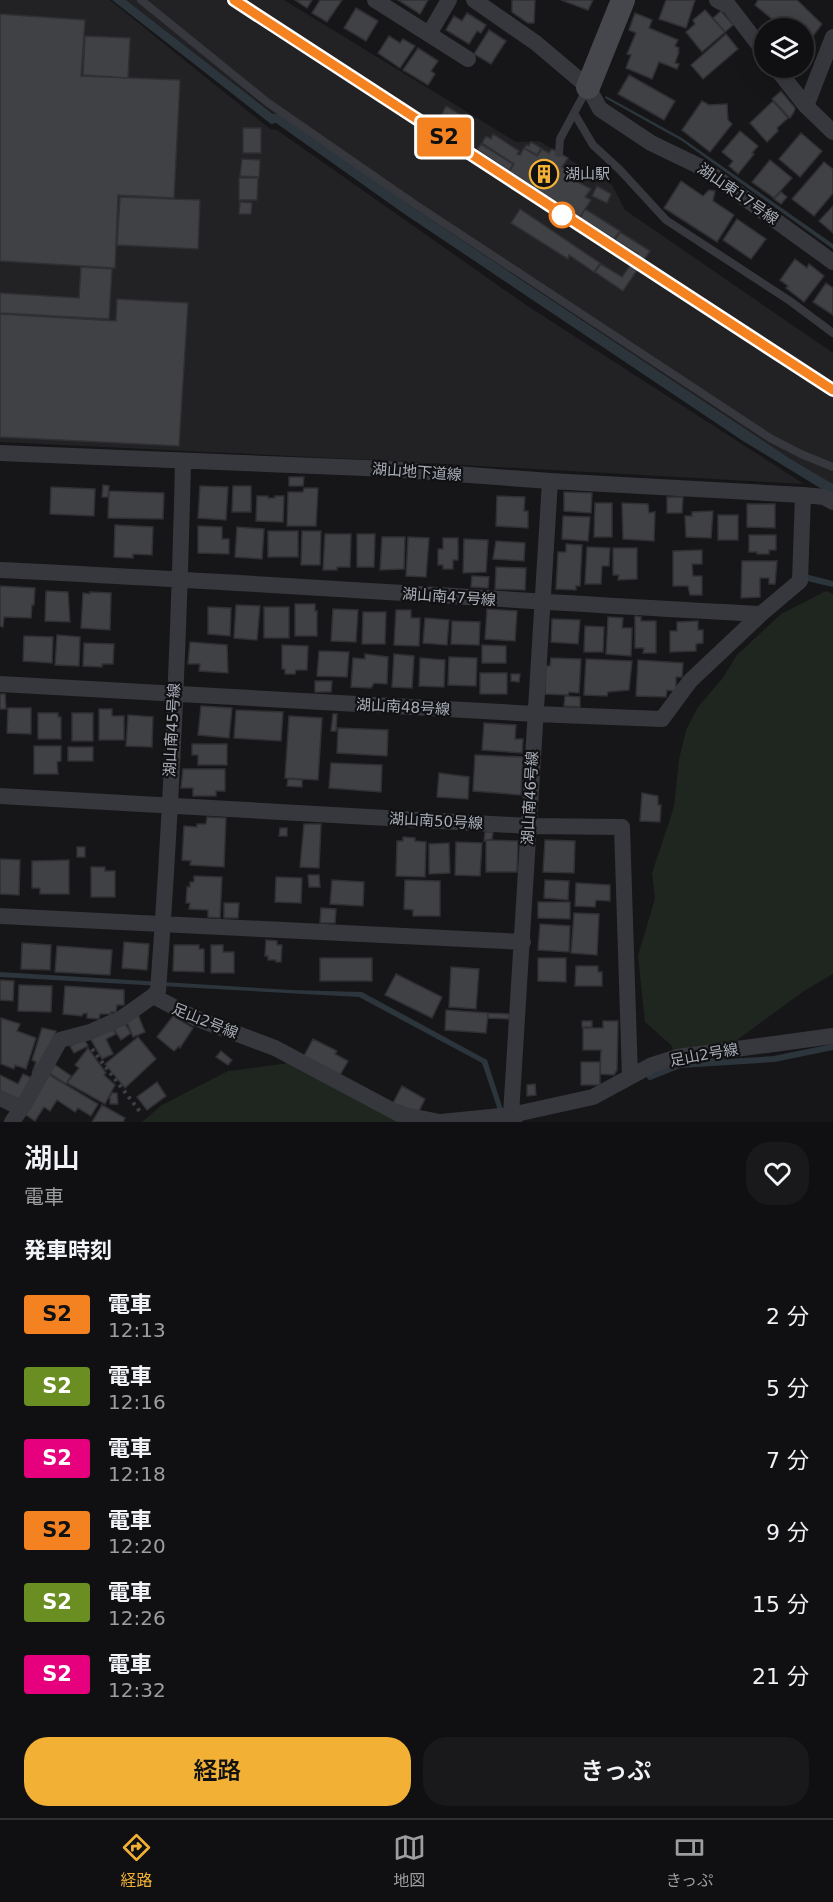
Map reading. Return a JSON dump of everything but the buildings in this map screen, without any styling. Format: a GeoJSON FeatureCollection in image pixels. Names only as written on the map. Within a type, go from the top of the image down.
{"type":"FeatureCollection","features":[{"type":"Feature","properties":{"kind":"main road"},"geometry":{"type":"LineString","coordinates":[[588,87],[624,0]]}},
{"type":"Feature","properties":{"kind":"street"},"geometry":{"type":"LineString","coordinates":[[375,0],[468,59]]}},
{"type":"Feature","properties":{"kind":"street"},"geometry":{"type":"LineString","coordinates":[[429,34],[449,0]]}},
{"type":"Feature","properties":{"kind":"street","name":"湖山東17号線"},"geometry":{"type":"LineString","coordinates":[[474,0],[536,44],[588,87],[600,109],[651,143],[703,168],[833,262]]}},
{"type":"Feature","properties":{"kind":"street"},"geometry":{"type":"LineString","coordinates":[[717,0],[729,6],[754,39]]}},
{"type":"Feature","properties":{"kind":"street"},"geometry":{"type":"LineString","coordinates":[[806,106],[833,37]]}},
{"type":"Feature","properties":{"kind":"street"},"geometry":{"type":"LineString","coordinates":[[784,78],[806,106],[833,132]]}},
{"type":"Feature","properties":{"kind":"street","name":"湖山地下道線"},"geometry":{"type":"LineString","coordinates":[[0,453],[389,469],[550,481],[803,495],[824,497],[833,502]]}},
{"type":"Feature","properties":{"kind":"street","name":"湖山南45号線"},"geometry":{"type":"LineString","coordinates":[[153,996],[158,991],[163,926],[180,579],[183,462]]}},
{"type":"Feature","properties":{"kind":"street","name":"湖山南46号線"},"geometry":{"type":"LineString","coordinates":[[512,1118],[550,481]]}},
{"type":"Feature","properties":{"kind":"street"},"geometry":{"type":"LineString","coordinates":[[761,614],[800,581],[803,495]]}},
{"type":"Feature","properties":{"kind":"street","name":"湖山南47号線"},"geometry":{"type":"LineString","coordinates":[[0,570],[761,614]]}},
{"type":"Feature","properties":{"kind":"street","name":"湖山南48号線"},"geometry":{"type":"LineString","coordinates":[[0,684],[662,720],[690,681],[761,614]]}},
{"type":"Feature","properties":{"kind":"street","name":"湖山南50号線"},"geometry":{"type":"LineString","coordinates":[[0,796],[529,826],[622,827],[630,1077]]}},
{"type":"Feature","properties":{"kind":"street"},"geometry":{"type":"LineString","coordinates":[[0,916],[163,926],[523,942]]}},
{"type":"Feature","properties":{"kind":"street","name":"足山2号線"},"geometry":{"type":"LineString","coordinates":[[16,1115],[60,1040],[84,1034],[122,1018],[153,996],[195,1018],[275,1048],[399,1114],[440,1122],[512,1118],[593,1097],[652,1065],[676,1057],[833,1036]]}},
{"type":"Feature","properties":{"kind":"street"},"geometry":{"type":"LineString","coordinates":[[0,1098],[16,1115]]}},
{"type":"Feature","properties":{"kind":"lane"},"geometry":{"type":"LineString","coordinates":[[141,0],[267,102],[426,211],[770,438],[833,467]]}},
{"type":"Feature","properties":{"kind":"lane"},"geometry":{"type":"LineString","coordinates":[[559,153],[560,139],[588,87]]}},
{"type":"Feature","properties":{"kind":"lane"},"geometry":{"type":"LineString","coordinates":[[574,113],[593,145],[620,170],[666,220],[789,301],[833,333]]}},
{"type":"Feature","properties":{"kind":"path"},"geometry":{"type":"LineString","coordinates":[[84,1034],[99,1060],[141,1113]]}},
{"type":"Feature","properties":{"kind":"shaded area"},"geometry":{"type":"Polygon","coordinates":[[[0,0],[110,0],[270,129],[277,130],[526,305],[804,484],[0,442],[0,0]]]}},
{"type":"Feature","properties":{"kind":"shaded area"},"geometry":{"type":"Polygon","coordinates":[[[112,0],[126,0],[273,114],[282,114],[412,207],[789,458],[833,484],[833,496],[743,441],[403,213],[276,123],[271,124],[112,0]]]}},
{"type":"Feature","properties":{"kind":"shaded area"},"geometry":{"type":"Polygon","coordinates":[[[126,0],[284,0],[516,142],[539,141],[612,185],[625,210],[833,353],[833,484],[789,458],[274,114],[126,0]]]}},
{"type":"Feature","properties":{"kind":"shaded area"},"geometry":{"type":"Polygon","coordinates":[[[606,96],[682,138],[833,244],[833,249],[682,141],[605,98],[606,96]]]}},
{"type":"Feature","properties":{"kind":"shaded area"},"geometry":{"type":"Polygon","coordinates":[[[826,591],[833,594],[833,974],[804,991],[729,1046],[673,1050],[671,1045],[645,1022],[638,956],[655,898],[652,873],[674,807],[679,759],[686,730],[698,707],[722,679],[737,655],[781,614],[826,591]]]}},
{"type":"Feature","properties":{"kind":"shaded area"},"geometry":{"type":"Polygon","coordinates":[[[0,972],[291,990],[362,992],[487,1060],[507,1122],[502,1122],[482,1063],[359,997],[0,977],[0,972]]]}},
{"type":"Feature","properties":{"kind":"shaded area"},"geometry":{"type":"Polygon","coordinates":[[[290,1063],[408,1122],[142,1122],[162,1105],[228,1071],[290,1063]]]}},
{"type":"Feature","properties":{"kind":"waterway"},"geometry":{"type":"LineString","coordinates":[[808,578],[833,584]]}},
{"type":"Feature","properties":{"kind":"waterway"},"geometry":{"type":"LineString","coordinates":[[650,1077],[680,1065],[774,1059],[833,1047]]}},
{"type":"Feature","properties":{"kind":"railway"},"geometry":{"type":"LineString","coordinates":[[234,0],[833,390]]}},
{"type":"Feature","properties":{"kind":"train","name":"S2"},"geometry":{"type":"LineString","coordinates":[[234,0],[833,390]]}},
{"type":"Feature","properties":{"kind":"place","name":"湖山駅"},"geometry":{"type":"Point","coordinates":[544,174]}}]}
